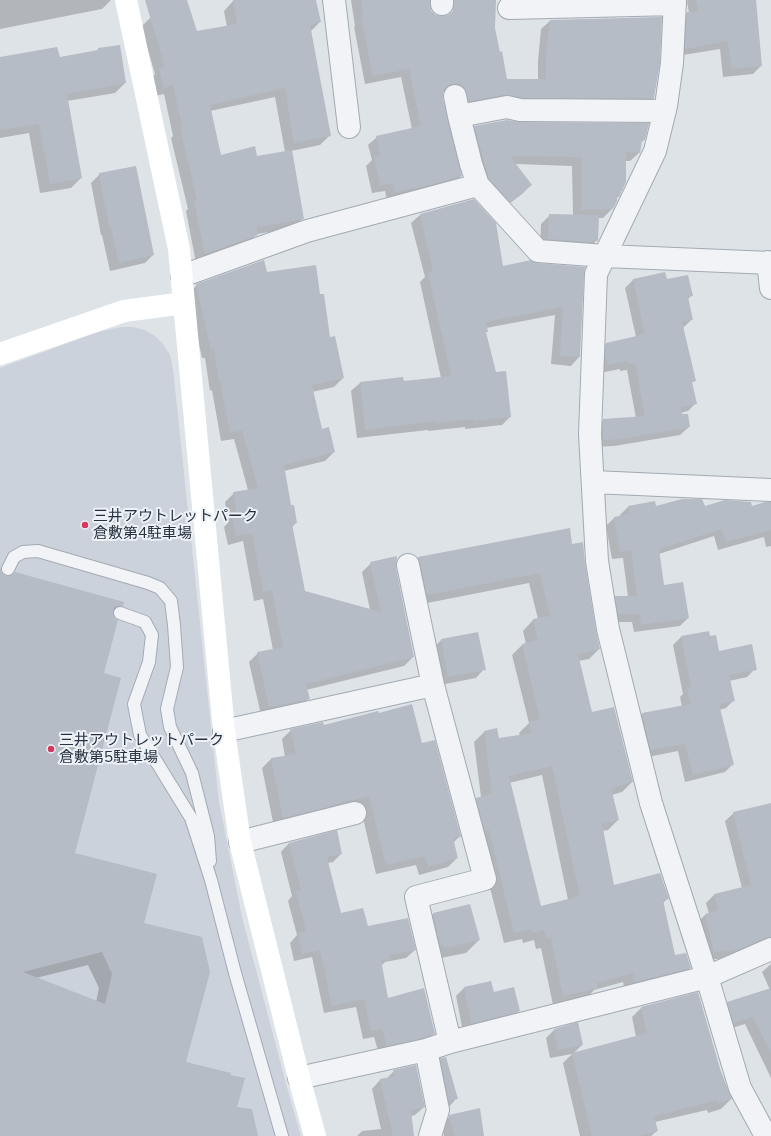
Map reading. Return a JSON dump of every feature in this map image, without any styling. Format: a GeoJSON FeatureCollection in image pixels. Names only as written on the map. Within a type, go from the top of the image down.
{"type":"FeatureCollection","features":[{"type":"Feature","properties":{"kind":"street"},"geometry":{"type":"LineString","coordinates":[[126,0],[179,249],[224,731],[240,842],[299,1078],[316,1136]]}},
{"type":"Feature","properties":{"kind":"street"},"geometry":{"type":"LineString","coordinates":[[334,0],[349,127]]}},
{"type":"Feature","properties":{"kind":"street"},"geometry":{"type":"LineString","coordinates":[[509,8],[675,2],[672,63],[665,111],[655,151],[596,274],[590,434],[597,560],[608,629],[651,803],[707,977],[740,1088],[766,1136]]}},
{"type":"Feature","properties":{"kind":"street"},"geometry":{"type":"LineString","coordinates":[[665,111],[520,110],[507,107],[457,106],[471,164],[478,185],[538,251],[605,256],[769,263],[771,288]]}},
{"type":"Feature","properties":{"kind":"street"},"geometry":{"type":"LineString","coordinates":[[182,276],[307,231],[478,185]]}},
{"type":"Feature","properties":{"kind":"street"},"geometry":{"type":"LineString","coordinates":[[0,354],[124,311],[184,303]]}},
{"type":"Feature","properties":{"kind":"street"},"geometry":{"type":"LineString","coordinates":[[593,482],[771,490]]}},
{"type":"Feature","properties":{"kind":"street"},"geometry":{"type":"LineString","coordinates":[[408,565],[433,685],[485,879],[416,897],[450,1042]]}},
{"type":"Feature","properties":{"kind":"street"},"geometry":{"type":"LineString","coordinates":[[224,731],[433,685]]}},
{"type":"Feature","properties":{"kind":"street"},"geometry":{"type":"LineString","coordinates":[[240,842],[355,813]]}},
{"type":"Feature","properties":{"kind":"street"},"geometry":{"type":"LineString","coordinates":[[299,1078],[426,1050],[450,1042],[707,977],[771,949]]}},
{"type":"Feature","properties":{"kind":"street"},"geometry":{"type":"LineString","coordinates":[[426,1050],[438,1110],[430,1136]]}},
{"type":"Feature","properties":{"kind":"lane"},"geometry":{"type":"LineString","coordinates":[[8,569],[14,557],[23,552],[38,551],[148,583],[160,588],[172,601],[177,667],[167,709],[170,727],[192,773],[208,836],[211,880]]}},
{"type":"Feature","properties":{"kind":"lane"},"geometry":{"type":"LineString","coordinates":[[120,613],[145,622],[152,635],[149,662],[134,704],[140,735],[190,818],[211,880],[282,1136]]}},
{"type":"Feature","properties":{"kind":"shaded area"},"geometry":{"type":"Polygon","coordinates":[[[121,327],[133,327],[145,330],[155,336],[163,344],[170,355],[173,369],[219,802],[242,917],[301,1136],[0,1136],[0,368],[98,332],[121,327]]]}},
{"type":"Feature","properties":{"kind":"building"},"geometry":{"type":"Polygon","coordinates":[[[145,0],[187,0],[197,31],[237,24],[233,0],[316,0],[321,22],[310,25],[331,136],[294,143],[285,88],[210,105],[221,155],[255,146],[257,156],[292,150],[304,219],[257,227],[258,235],[205,254],[194,201],[197,200],[180,127],[182,127],[173,85],[164,88],[159,68],[165,67],[145,0]]]}},
{"type":"Feature","properties":{"kind":"building"},"geometry":{"type":"Polygon","coordinates":[[[361,0],[430,0],[431,11],[436,15],[442,16],[448,15],[453,11],[454,0],[496,0],[495,28],[500,52],[502,51],[507,79],[546,79],[546,52],[550,20],[662,17],[660,62],[654,98],[521,98],[505,95],[469,101],[464,87],[459,84],[452,84],[447,86],[443,92],[443,98],[462,176],[414,189],[395,192],[393,183],[380,185],[374,156],[380,155],[376,136],[421,126],[409,69],[373,76],[361,18],[363,17],[361,0]]]}},
{"type":"Feature","properties":{"kind":"building"},"geometry":{"type":"Polygon","coordinates":[[[696,0],[756,0],[762,66],[731,69],[728,41],[685,49],[687,12],[699,12],[696,0]]]}},
{"type":"Feature","properties":{"kind":"building"},"geometry":{"type":"Polygon","coordinates":[[[120,45],[126,83],[67,94],[82,178],[50,184],[39,124],[0,130],[0,57],[57,47],[60,57],[98,50],[98,48],[120,45]]]}},
{"type":"Feature","properties":{"kind":"building"},"geometry":{"type":"Polygon","coordinates":[[[507,120],[520,122],[649,123],[645,140],[642,140],[640,153],[626,152],[626,182],[619,197],[617,197],[617,201],[613,209],[581,210],[581,157],[510,156],[532,185],[510,202],[489,179],[474,126],[507,120]]]}},
{"type":"Feature","properties":{"kind":"building"},"geometry":{"type":"Polygon","coordinates":[[[136,166],[154,255],[119,263],[111,227],[109,227],[99,173],[136,166]]]}},
{"type":"Feature","properties":{"kind":"building"},"geometry":{"type":"Polygon","coordinates":[[[474,199],[496,223],[503,266],[531,260],[537,263],[585,267],[580,357],[560,356],[563,307],[486,322],[488,332],[486,332],[496,372],[506,371],[511,417],[474,421],[473,419],[436,423],[436,421],[365,430],[360,382],[403,377],[404,381],[451,376],[428,272],[433,271],[420,214],[474,199]]]}},
{"type":"Feature","properties":{"kind":"building"},"geometry":{"type":"Polygon","coordinates":[[[549,214],[599,215],[598,241],[590,242],[548,239],[549,214]]]}},
{"type":"Feature","properties":{"kind":"building"},"geometry":{"type":"Polygon","coordinates":[[[264,260],[267,272],[316,265],[320,294],[324,294],[330,337],[335,336],[344,378],[312,385],[322,429],[329,427],[335,452],[284,465],[291,505],[294,505],[297,523],[292,524],[305,591],[381,612],[370,562],[397,556],[396,568],[414,657],[306,684],[310,699],[269,707],[257,652],[283,647],[272,590],[263,592],[252,533],[236,536],[232,517],[237,516],[233,492],[258,488],[242,430],[230,433],[219,382],[214,349],[211,350],[196,284],[264,260]]]}},
{"type":"Feature","properties":{"kind":"building"},"geometry":{"type":"Polygon","coordinates":[[[665,272],[667,279],[688,275],[693,296],[688,297],[693,320],[682,322],[696,381],[692,382],[697,404],[680,407],[682,414],[688,414],[690,427],[623,439],[603,440],[603,419],[645,416],[635,363],[628,364],[628,361],[608,365],[607,359],[605,359],[606,343],[645,334],[633,279],[665,272]]]}},
{"type":"Feature","properties":{"kind":"building"},"geometry":{"type":"Polygon","coordinates":[[[682,499],[702,499],[705,506],[725,500],[751,502],[752,506],[765,502],[771,502],[771,530],[726,542],[722,529],[659,549],[664,585],[683,582],[689,618],[641,625],[640,614],[618,614],[615,596],[637,596],[631,550],[620,552],[614,517],[629,514],[628,506],[655,501],[656,506],[682,499]]]}},
{"type":"Feature","properties":{"kind":"building"},"geometry":{"type":"Polygon","coordinates":[[[570,528],[572,544],[583,542],[585,563],[600,649],[578,654],[592,712],[614,707],[633,782],[611,788],[619,820],[602,824],[614,885],[660,873],[669,899],[663,900],[675,955],[686,953],[691,968],[635,982],[633,973],[597,983],[598,988],[563,996],[551,938],[547,939],[544,930],[533,933],[532,929],[514,933],[489,830],[485,831],[476,798],[492,794],[484,731],[497,728],[499,738],[532,733],[529,722],[540,719],[522,644],[538,640],[533,619],[550,616],[540,573],[427,595],[418,557],[570,528]],[[552,766],[509,776],[541,906],[580,896],[552,766]]]}},
{"type":"Feature","properties":{"kind":"building"},"geometry":{"type":"Polygon","coordinates":[[[0,567],[5,576],[12,575],[15,572],[124,602],[123,606],[115,607],[113,611],[114,618],[118,620],[104,673],[121,678],[75,853],[157,874],[144,923],[202,937],[210,972],[186,1062],[245,1078],[237,1107],[252,1109],[258,1136],[0,1136],[0,567]],[[102,952],[23,972],[105,1004],[112,974],[102,952]]]}},
{"type":"Feature","properties":{"kind":"building"},"geometry":{"type":"Polygon","coordinates":[[[709,631],[710,636],[716,635],[719,651],[752,644],[757,670],[729,675],[735,701],[719,704],[734,765],[693,775],[685,744],[651,750],[642,713],[691,704],[687,688],[691,687],[681,636],[709,631]]]}},
{"type":"Feature","properties":{"kind":"building"},"geometry":{"type":"Polygon","coordinates":[[[478,632],[486,670],[448,677],[441,639],[478,632]]]}},
{"type":"Feature","properties":{"kind":"building"},"geometry":{"type":"Polygon","coordinates":[[[412,704],[422,743],[435,740],[461,837],[453,838],[458,858],[428,867],[425,856],[386,865],[369,796],[283,818],[271,758],[296,754],[290,729],[323,722],[324,725],[412,704]]]}},
{"type":"Feature","properties":{"kind":"building"},"geometry":{"type":"Polygon","coordinates":[[[771,803],[771,937],[737,950],[714,952],[705,914],[718,910],[714,894],[751,885],[733,812],[771,803]]]}},
{"type":"Feature","properties":{"kind":"building"},"geometry":{"type":"Polygon","coordinates":[[[337,830],[342,854],[327,857],[341,913],[363,908],[368,926],[408,918],[416,950],[389,955],[390,959],[381,960],[388,998],[424,988],[435,1034],[387,1046],[382,1029],[371,1031],[364,999],[332,1006],[320,950],[302,954],[298,933],[306,931],[296,891],[301,890],[289,843],[337,830]]]}},
{"type":"Feature","properties":{"kind":"building"},"geometry":{"type":"Polygon","coordinates":[[[470,904],[480,940],[444,948],[443,945],[440,945],[433,913],[470,904]]]}},
{"type":"Feature","properties":{"kind":"building"},"geometry":{"type":"Polygon","coordinates":[[[491,981],[494,992],[514,987],[520,1011],[471,1024],[464,987],[491,981]]]}},
{"type":"Feature","properties":{"kind":"building"},"geometry":{"type":"Polygon","coordinates":[[[771,988],[771,1053],[753,1017],[734,1023],[727,1002],[771,988]]]}},
{"type":"Feature","properties":{"kind":"building"},"geometry":{"type":"Polygon","coordinates":[[[698,992],[721,1072],[732,1099],[718,1103],[717,1100],[654,1116],[658,1131],[637,1136],[592,1136],[572,1053],[647,1033],[641,1007],[698,992]]]}},
{"type":"Feature","properties":{"kind":"building"},"geometry":{"type":"Polygon","coordinates":[[[578,1022],[583,1045],[558,1050],[554,1029],[578,1022]]]}},
{"type":"Feature","properties":{"kind":"building"},"geometry":{"type":"Polygon","coordinates":[[[446,1057],[458,1099],[449,1101],[440,1058],[446,1057]]]}},
{"type":"Feature","properties":{"kind":"building"},"geometry":{"type":"Polygon","coordinates":[[[416,1065],[425,1107],[411,1110],[414,1136],[393,1136],[380,1079],[395,1076],[393,1070],[416,1065]]]}},
{"type":"Feature","properties":{"kind":"building"},"geometry":{"type":"Polygon","coordinates":[[[480,1108],[484,1136],[455,1136],[449,1115],[480,1108]]]}},
{"type":"Feature","properties":{"kind":"place","name":"三井アウトレットパーク 倉敷第4駐車場"},"geometry":{"type":"Point","coordinates":[85,525]}},
{"type":"Feature","properties":{"kind":"place","name":"三井アウトレットパーク 倉敷第5駐車場"},"geometry":{"type":"Point","coordinates":[51,749]}}]}
